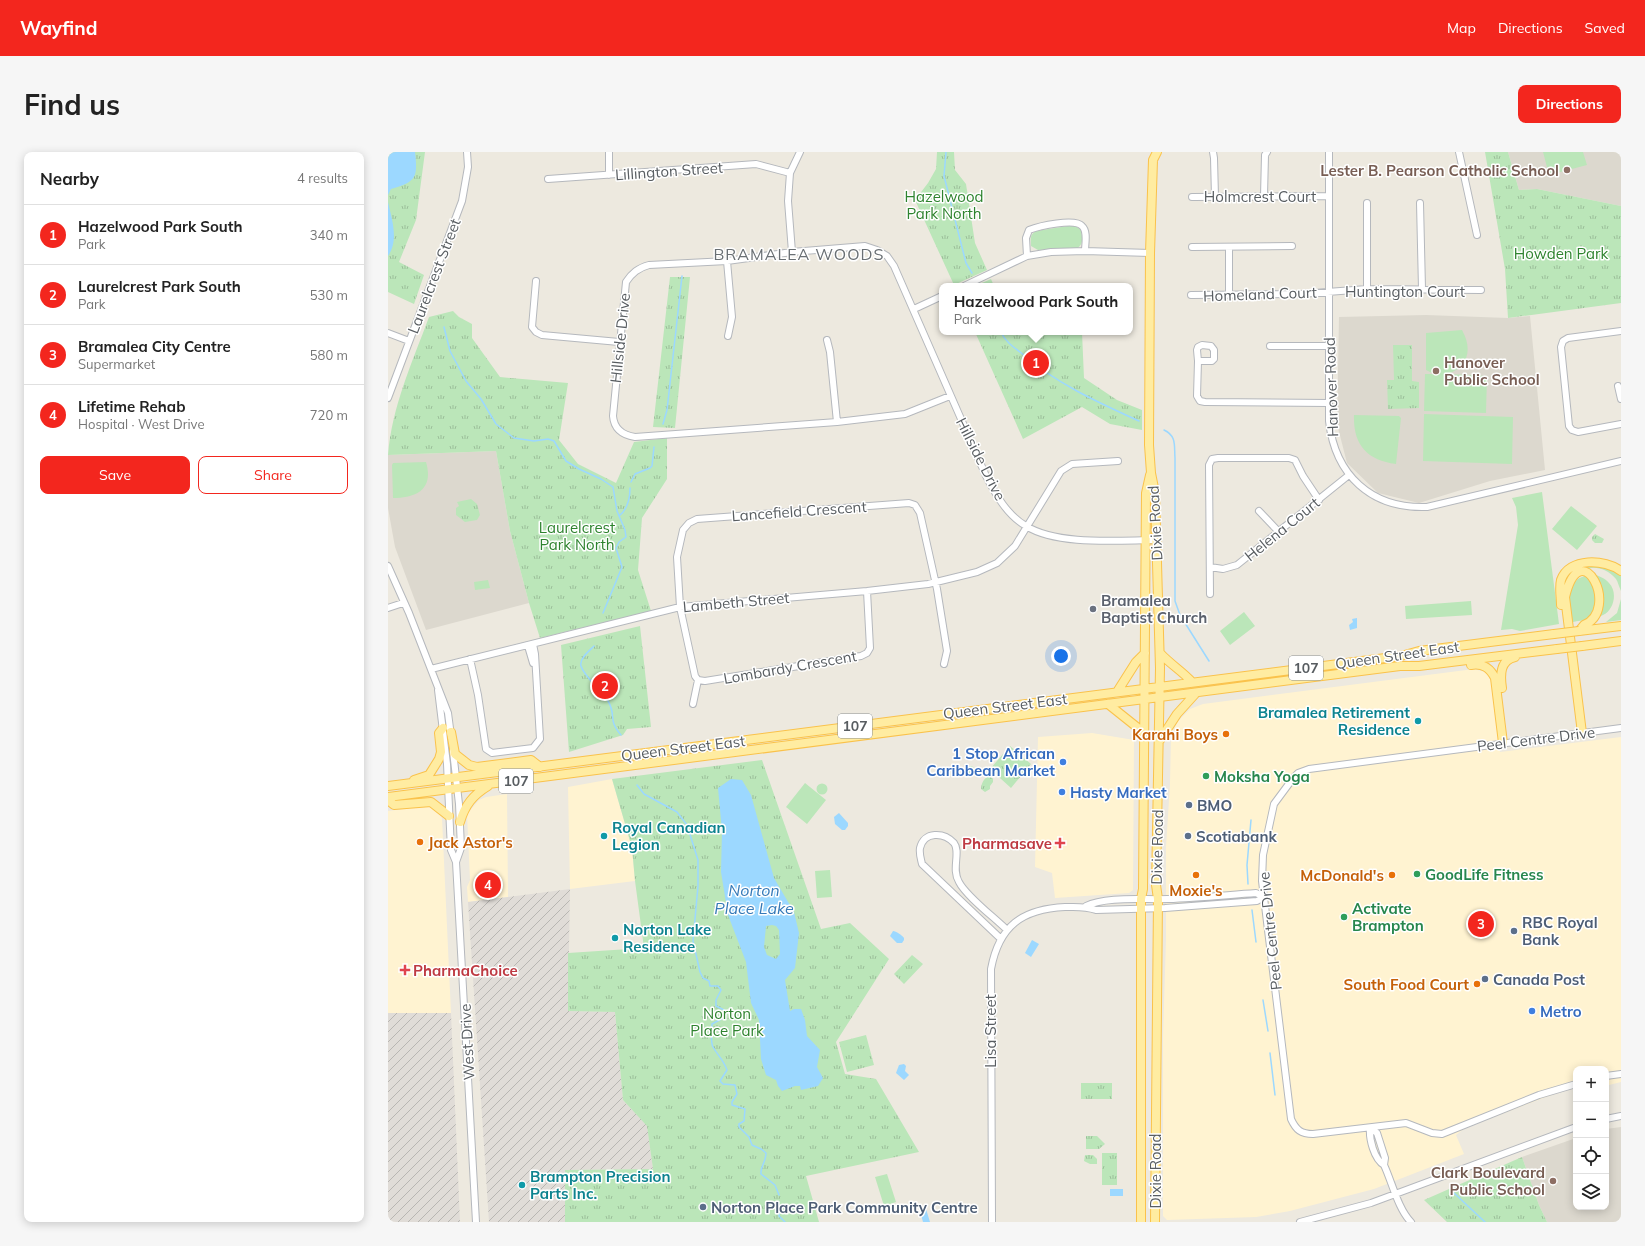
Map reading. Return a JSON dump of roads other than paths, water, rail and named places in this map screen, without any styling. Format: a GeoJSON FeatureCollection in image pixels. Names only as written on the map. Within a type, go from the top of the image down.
{"type":"FeatureCollection","features":[{"type":"Feature","properties":{"kind":"main road"},"geometry":{"type":"LineString","coordinates":[[1147,152],[1153,160]]}},
{"type":"Feature","properties":{"kind":"main road","name":"Dixie Road"},"geometry":{"type":"LineString","coordinates":[[1155,1222],[1158,908],[1156,885],[1160,653],[1155,493],[1151,473],[1149,444],[1150,253],[1153,160],[1157,152]]}},
{"type":"Feature","properties":{"kind":"main road","name":"Dixie Road"},"geometry":{"type":"LineString","coordinates":[[1141,1222],[1141,904],[1146,493],[1151,473]]}},
{"type":"Feature","properties":{"kind":"main road"},"geometry":{"type":"LineString","coordinates":[[1580,733],[1561,604],[1560,591],[1562,579],[1569,570],[1585,563],[1596,562],[1610,564],[1621,570]]}},
{"type":"Feature","properties":{"kind":"main road"},"geometry":{"type":"LineString","coordinates":[[1580,733],[1565,597],[1569,584],[1576,576],[1587,571],[1597,572]]}},
{"type":"Feature","properties":{"kind":"main road"},"geometry":{"type":"LineString","coordinates":[[1579,631],[1584,625],[1600,621]]}},
{"type":"Feature","properties":{"kind":"main road","name":"Queen Street East"},"geometry":{"type":"LineString","coordinates":[[388,786],[1401,656],[1419,651],[1621,626]]}},
{"type":"Feature","properties":{"kind":"main road","name":"Queen Street East"},"geometry":{"type":"LineString","coordinates":[[388,799],[457,788],[1400,666],[1419,666],[1621,641]]}},
{"type":"Feature","properties":{"kind":"main road"},"geometry":{"type":"LineString","coordinates":[[1506,743],[1501,680],[1502,667],[1504,663],[1512,657],[1541,651]]}},
{"type":"Feature","properties":{"kind":"main road"},"geometry":{"type":"LineString","coordinates":[[1117,692],[1136,662],[1144,653]]}},
{"type":"Feature","properties":{"kind":"main road"},"geometry":{"type":"LineString","coordinates":[[1160,653],[1173,666],[1183,672],[1192,682]]}},
{"type":"Feature","properties":{"kind":"main road"},"geometry":{"type":"LineString","coordinates":[[1419,666],[1430,670],[1478,664],[1487,668],[1495,678],[1506,743]]}},
{"type":"Feature","properties":{"kind":"main road"},"geometry":{"type":"LineString","coordinates":[[1159,741],[1177,714],[1196,693]]}},
{"type":"Feature","properties":{"kind":"main road"},"geometry":{"type":"LineString","coordinates":[[1108,704],[1143,732]]}},
{"type":"Feature","properties":{"kind":"main road"},"geometry":{"type":"LineString","coordinates":[[827,741],[831,736],[877,730],[878,728],[878,726],[875,725],[853,726]]}},
{"type":"Feature","properties":{"kind":"main road"},"geometry":{"type":"LineString","coordinates":[[404,785],[429,775],[440,756],[439,733],[443,728]]}},
{"type":"Feature","properties":{"kind":"main road"},"geometry":{"type":"LineString","coordinates":[[451,732],[455,754],[468,765],[477,766],[531,760],[540,767]]}},
{"type":"Feature","properties":{"kind":"main road"},"geometry":{"type":"LineString","coordinates":[[460,822],[465,808],[476,793],[491,784]]}},
{"type":"Feature","properties":{"kind":"main road"},"geometry":{"type":"LineString","coordinates":[[388,799],[394,805],[431,802],[449,816]]}},
{"type":"Feature","properties":{"kind":"street","name":"Laurelcrest Street"},"geometry":{"type":"LineString","coordinates":[[388,398],[462,201],[468,167],[467,152]]}},
{"type":"Feature","properties":{"kind":"street"},"geometry":{"type":"LineString","coordinates":[[609,152],[609,175]]}},
{"type":"Feature","properties":{"kind":"street"},"geometry":{"type":"LineString","coordinates":[[792,252],[788,201],[790,173],[800,152]]}},
{"type":"Feature","properties":{"kind":"street"},"geometry":{"type":"LineString","coordinates":[[1213,152],[1214,197]]}},
{"type":"Feature","properties":{"kind":"street"},"geometry":{"type":"LineString","coordinates":[[1264,196],[1264,155],[1267,152]]}},
{"type":"Feature","properties":{"kind":"street","name":"Hanover Road"},"geometry":{"type":"LineString","coordinates":[[1329,152],[1329,403],[1331,435],[1335,449],[1349,475],[1368,492],[1380,499],[1404,506],[1427,507],[1621,461]]}},
{"type":"Feature","properties":{"kind":"street"},"geometry":{"type":"LineString","coordinates":[[1458,152],[1476,235]]}},
{"type":"Feature","properties":{"kind":"street","name":"Lillington Street"},"geometry":{"type":"LineString","coordinates":[[548,180],[756,164],[790,173]]}},
{"type":"Feature","properties":{"kind":"street","name":"Holmcrest Court"},"geometry":{"type":"LineString","coordinates":[[1192,197],[1329,196]]}},
{"type":"Feature","properties":{"kind":"street"},"geometry":{"type":"LineString","coordinates":[[1420,202],[1422,289]]}},
{"type":"Feature","properties":{"kind":"street"},"geometry":{"type":"LineString","coordinates":[[1367,204],[1367,289]]}},
{"type":"Feature","properties":{"kind":"street"},"geometry":{"type":"LineString","coordinates":[[1027,256],[1026,238],[1029,230],[1036,227],[1075,222],[1083,226],[1086,232],[1085,250]]}},
{"type":"Feature","properties":{"kind":"street","name":"Hillside Drive"},"geometry":{"type":"LineString","coordinates":[[950,396],[905,414],[838,422],[635,437],[627,436],[614,424],[612,416],[626,282],[632,274],[640,268],[649,265],[727,261],[792,252],[865,246],[877,250],[887,256],[894,266],[914,309],[950,396],[986,476],[999,500],[1026,527],[1044,534],[1066,539],[1157,540]]}},
{"type":"Feature","properties":{"kind":"street"},"geometry":{"type":"LineString","coordinates":[[1192,247],[1229,248],[1292,246]]}},
{"type":"Feature","properties":{"kind":"street"},"geometry":{"type":"LineString","coordinates":[[1229,248],[1229,295]]}},
{"type":"Feature","properties":{"kind":"street"},"geometry":{"type":"LineString","coordinates":[[970,283],[1027,256],[1051,252],[1085,250],[1150,253]]}},
{"type":"Feature","properties":{"kind":"street"},"geometry":{"type":"LineString","coordinates":[[727,261],[732,317],[728,336]]}},
{"type":"Feature","properties":{"kind":"street"},"geometry":{"type":"LineString","coordinates":[[536,281],[532,327],[536,332],[542,335],[619,342]]}},
{"type":"Feature","properties":{"kind":"street","name":"Huntington Court"},"geometry":{"type":"LineString","coordinates":[[1329,292],[1367,289],[1481,290]]}},
{"type":"Feature","properties":{"kind":"street","name":"Homeland Court"},"geometry":{"type":"LineString","coordinates":[[1191,295],[1301,294],[1329,292]]}},
{"type":"Feature","properties":{"kind":"street"},"geometry":{"type":"LineString","coordinates":[[914,309],[939,297]]}},
{"type":"Feature","properties":{"kind":"street"},"geometry":{"type":"LineString","coordinates":[[1621,331],[1568,338],[1563,341],[1561,347],[1569,426],[1572,430],[1578,432],[1621,424]]}},
{"type":"Feature","properties":{"kind":"street"},"geometry":{"type":"LineString","coordinates":[[388,333],[409,341]]}},
{"type":"Feature","properties":{"kind":"street"},"geometry":{"type":"LineString","coordinates":[[827,340],[830,352],[838,422]]}},
{"type":"Feature","properties":{"kind":"street"},"geometry":{"type":"LineString","coordinates":[[1270,346],[1329,346]]}},
{"type":"Feature","properties":{"kind":"street"},"geometry":{"type":"LineString","coordinates":[[1198,361],[1197,396],[1200,400],[1225,402],[1329,403]]}},
{"type":"Feature","properties":{"kind":"street"},"geometry":{"type":"LineString","coordinates":[[1618,386],[1621,399]]}},
{"type":"Feature","properties":{"kind":"street"},"geometry":{"type":"LineString","coordinates":[[1210,594],[1209,465],[1212,459],[1289,458],[1295,460],[1303,476],[1319,500]]}},
{"type":"Feature","properties":{"kind":"street","name":"Lambeth Street"},"geometry":{"type":"LineString","coordinates":[[431,669],[680,607],[866,591],[936,582],[977,572],[997,563],[1015,546],[1061,471],[1067,466],[1072,464],[1118,461]]}},
{"type":"Feature","properties":{"kind":"street","name":"Helena Court"},"geometry":{"type":"LineString","coordinates":[[1210,567],[1223,569],[1238,565],[1349,475]]}},
{"type":"Feature","properties":{"kind":"street","name":"Lancefield Crescent"},"geometry":{"type":"LineString","coordinates":[[680,607],[677,557],[683,530],[689,523],[697,519],[909,503],[915,505],[920,513],[936,582],[947,650],[944,664]]}},
{"type":"Feature","properties":{"kind":"street"},"geometry":{"type":"LineString","coordinates":[[1259,511],[1279,532]]}},
{"type":"Feature","properties":{"kind":"street"},"geometry":{"type":"LineString","coordinates":[[388,566],[448,713],[456,778]]}},
{"type":"Feature","properties":{"kind":"street","name":"Lombardy Crescent"},"geometry":{"type":"LineString","coordinates":[[698,680],[713,680],[861,656],[867,653],[870,648],[866,591]]}},
{"type":"Feature","properties":{"kind":"street"},"geometry":{"type":"LineString","coordinates":[[388,608],[403,603]]}},
{"type":"Feature","properties":{"kind":"street"},"geometry":{"type":"LineString","coordinates":[[680,607],[695,676],[698,680],[693,704]]}},
{"type":"Feature","properties":{"kind":"street"},"geometry":{"type":"LineString","coordinates":[[470,659],[478,695],[486,749],[492,753],[533,748],[540,739],[536,674],[530,645]]}},
{"type":"Feature","properties":{"kind":"street"},"geometry":{"type":"LineString","coordinates":[[438,690],[448,779]]}},
{"type":"Feature","properties":{"kind":"street","name":"Peel Centre Drive"},"geometry":{"type":"LineString","coordinates":[[1573,1085],[1539,1095],[1442,1134],[1432,1133],[1406,1123],[1306,1134],[1298,1131],[1292,1119],[1264,897],[1262,870],[1263,856],[1274,804],[1283,790],[1298,773],[1317,767],[1621,728]]}},
{"type":"Feature","properties":{"kind":"street","name":"West Drive"},"geometry":{"type":"LineString","coordinates":[[456,778],[461,848],[456,862]]}},
{"type":"Feature","properties":{"kind":"street","name":"West Drive"},"geometry":{"type":"LineString","coordinates":[[448,779],[451,850],[456,862],[476,1222]]}},
{"type":"Feature","properties":{"kind":"street"},"geometry":{"type":"LineString","coordinates":[[1001,939],[922,864],[920,848],[923,842],[931,835],[944,836],[956,846],[957,855],[955,872],[959,882],[968,893],[1007,930]]}},
{"type":"Feature","properties":{"kind":"street"},"geometry":{"type":"LineString","coordinates":[[961,900],[968,893]]}},
{"type":"Feature","properties":{"kind":"street","name":"Lisa Street"},"geometry":{"type":"LineString","coordinates":[[992,1222],[990,984],[994,956],[1001,939],[1007,930],[1023,917],[1038,910],[1086,906],[1096,910],[1141,904],[1158,899],[1256,893],[1264,897]]}},
{"type":"Feature","properties":{"kind":"street","name":"Lisa Street"},"geometry":{"type":"LineString","coordinates":[[1141,904],[1158,908],[1257,901],[1264,897]]}},
{"type":"Feature","properties":{"kind":"street"},"geometry":{"type":"LineString","coordinates":[[1609,1076],[1621,1074]]}},
{"type":"Feature","properties":{"kind":"street"},"geometry":{"type":"LineString","coordinates":[[1609,1118],[1621,1116]]}},
{"type":"Feature","properties":{"kind":"street"},"geometry":{"type":"LineString","coordinates":[[1370,1128],[1369,1137],[1379,1162],[1384,1165],[1396,1194],[1408,1219],[1411,1222]]}},
{"type":"Feature","properties":{"kind":"street"},"geometry":{"type":"LineString","coordinates":[[1300,1222],[1371,1203],[1573,1128]]}},
{"type":"Feature","properties":{"kind":"water"},"geometry":{"type":"Polygon","coordinates":[[[388,152],[415,152],[416,168],[414,178],[406,184],[391,189],[388,195],[388,152]]]}},
{"type":"Feature","properties":{"kind":"water"},"geometry":{"type":"Polygon","coordinates":[[[388,202],[393,223],[394,237],[388,256],[388,202]]]}},
{"type":"Feature","properties":{"kind":"water"},"geometry":{"type":"Polygon","coordinates":[[[1357,618],[1357,628],[1350,630],[1349,625],[1353,622],[1352,619],[1357,618]]]}},
{"type":"Feature","properties":{"kind":"water","name":"Norton Place Lake"},"geometry":{"type":"Polygon","coordinates":[[[731,779],[742,780],[751,795],[774,878],[794,912],[799,933],[795,968],[785,980],[790,1011],[794,1009],[801,1009],[805,1020],[807,1036],[820,1050],[817,1067],[823,1078],[818,1086],[801,1090],[800,1086],[795,1086],[782,1091],[776,1080],[766,1075],[761,1059],[759,1020],[751,1003],[746,962],[728,915],[721,872],[722,831],[718,788],[731,779]],[[766,926],[764,947],[767,955],[776,959],[780,954],[779,930],[776,926],[766,926]]]}},
{"type":"Feature","properties":{"kind":"water"},"geometry":{"type":"Polygon","coordinates":[[[839,813],[848,823],[845,830],[842,830],[835,824],[834,817],[839,813]]]}},
{"type":"Feature","properties":{"kind":"water"},"geometry":{"type":"Polygon","coordinates":[[[893,931],[899,933],[904,938],[902,943],[897,943],[890,936],[893,931]]]}},
{"type":"Feature","properties":{"kind":"water"},"geometry":{"type":"Polygon","coordinates":[[[1032,940],[1039,944],[1031,957],[1025,953],[1032,940]]]}},
{"type":"Feature","properties":{"kind":"water"},"geometry":{"type":"Polygon","coordinates":[[[904,1064],[906,1066],[905,1071],[909,1075],[904,1080],[896,1073],[899,1065],[904,1064]]]}},
{"type":"Feature","properties":{"kind":"water"},"geometry":{"type":"Polygon","coordinates":[[[1110,1189],[1123,1189],[1123,1196],[1110,1196],[1110,1189]]]}},
{"type":"Feature","properties":{"kind":"water"},"geometry":{"type":"Polygon","coordinates":[[[926,1209],[930,1222],[923,1222],[920,1211],[926,1209]]]}},
{"type":"Feature","properties":{"kind":"waterway"},"geometry":{"type":"LineString","coordinates":[[946,152],[944,176],[966,263],[972,273]]}},
{"type":"Feature","properties":{"kind":"waterway"},"geometry":{"type":"LineString","coordinates":[[663,424],[667,410],[682,276]]}},
{"type":"Feature","properties":{"kind":"waterway"},"geometry":{"type":"LineString","coordinates":[[444,327],[450,351],[466,381],[481,399],[496,424],[514,438],[534,441],[548,439],[554,441],[566,461],[613,487],[617,511],[625,530],[626,537],[619,542],[616,548],[622,567],[603,613]]}},
{"type":"Feature","properties":{"kind":"waterway"},"geometry":{"type":"LineString","coordinates":[[1003,335],[1012,345],[1047,373],[1092,399],[1139,421]]}},
{"type":"Feature","properties":{"kind":"waterway"},"geometry":{"type":"LineString","coordinates":[[1164,430],[1171,435],[1175,445],[1175,601],[1180,615],[1209,661]]}},
{"type":"Feature","properties":{"kind":"waterway"},"geometry":{"type":"LineString","coordinates":[[631,482],[635,474],[652,466],[654,447]]}},
{"type":"Feature","properties":{"kind":"waterway"},"geometry":{"type":"LineString","coordinates":[[619,516],[628,504],[630,488]]}},
{"type":"Feature","properties":{"kind":"waterway"},"geometry":{"type":"LineString","coordinates":[[594,646],[581,661],[581,666],[586,675],[602,692],[611,706],[614,725],[621,735]]}},
{"type":"Feature","properties":{"kind":"waterway"},"geometry":{"type":"LineString","coordinates":[[637,785],[644,794],[677,812],[687,825],[698,860],[698,886],[693,941],[700,972],[703,978],[709,981],[710,986],[718,986],[721,990],[716,1000],[716,1006],[726,1011],[725,1017],[712,1024],[712,1045],[727,1070],[720,1081],[723,1084],[735,1085],[737,1094],[732,1102],[732,1105],[745,1109],[744,1121],[739,1124],[739,1127],[749,1137],[752,1145],[766,1153],[761,1174],[775,1185],[779,1195]]}},
{"type":"Feature","properties":{"kind":"waterway"},"geometry":{"type":"LineString","coordinates":[[1248,884],[1247,865],[1251,820]]}},
{"type":"Feature","properties":{"kind":"waterway"},"geometry":{"type":"LineString","coordinates":[[1252,910],[1256,942]]}},
{"type":"Feature","properties":{"kind":"waterway"},"geometry":{"type":"LineString","coordinates":[[1263,1000],[1268,1031]]}},
{"type":"Feature","properties":{"kind":"waterway"},"geometry":{"type":"LineString","coordinates":[[1270,1053],[1275,1095]]}},
{"type":"Feature","properties":{"kind":"waterway"},"geometry":{"type":"LineString","coordinates":[[1454,1193],[1485,1222]]}},
{"type":"Feature","properties":{"kind":"waterway"},"geometry":{"type":"LineString","coordinates":[[779,1205],[779,1216],[785,1222]]}},
{"type":"Feature","properties":{"kind":"place","name":"Lester B. Pearson Catholic School"},"geometry":{"type":"Point","coordinates":[1567,170]}},
{"type":"Feature","properties":{"kind":"place","name":"Hazelwood Park South"},"geometry":{"type":"Point","coordinates":[1036,363]}},
{"type":"Feature","properties":{"kind":"place","name":"Hanover Public School"},"geometry":{"type":"Point","coordinates":[1436,371]}},
{"type":"Feature","properties":{"kind":"place","name":"Bramalea Baptist Church"},"geometry":{"type":"Point","coordinates":[1093,609]}},
{"type":"Feature","properties":{"kind":"place","name":"Laurelcrest Park South"},"geometry":{"type":"Point","coordinates":[605,686]}},
{"type":"Feature","properties":{"kind":"place","name":"Bramalea Retirement Residence"},"geometry":{"type":"Point","coordinates":[1418,721]}},
{"type":"Feature","properties":{"kind":"place","name":"Karahi Boys"},"geometry":{"type":"Point","coordinates":[1226,734]}},
{"type":"Feature","properties":{"kind":"place","name":"1 Stop African Caribbean Market"},"geometry":{"type":"Point","coordinates":[1063,762]}},
{"type":"Feature","properties":{"kind":"place","name":"Moksha Yoga"},"geometry":{"type":"Point","coordinates":[1206,776]}},
{"type":"Feature","properties":{"kind":"place","name":"Hasty Market"},"geometry":{"type":"Point","coordinates":[1062,792]}},
{"type":"Feature","properties":{"kind":"place","name":"BMO"},"geometry":{"type":"Point","coordinates":[1189,805]}},
{"type":"Feature","properties":{"kind":"place","name":"Royal Canadian Legion"},"geometry":{"type":"Point","coordinates":[604,836]}},
{"type":"Feature","properties":{"kind":"place","name":"Scotiabank"},"geometry":{"type":"Point","coordinates":[1188,836]}},
{"type":"Feature","properties":{"kind":"place","name":"Jack Astor's"},"geometry":{"type":"Point","coordinates":[420,842]}},
{"type":"Feature","properties":{"kind":"place","name":"Pharmasave"},"geometry":{"type":"Point","coordinates":[1060,843]}},
{"type":"Feature","properties":{"kind":"place","name":"GoodLife Fitness"},"geometry":{"type":"Point","coordinates":[1417,874]}},
{"type":"Feature","properties":{"kind":"place","name":"Moxie's"},"geometry":{"type":"Point","coordinates":[1196,875]}},
{"type":"Feature","properties":{"kind":"place","name":"McDonald's"},"geometry":{"type":"Point","coordinates":[1392,875]}},
{"type":"Feature","properties":{"kind":"place","name":"Lifetime Rehab"},"geometry":{"type":"Point","coordinates":[488,885]}},
{"type":"Feature","properties":{"kind":"place","name":"Activate Brampton"},"geometry":{"type":"Point","coordinates":[1344,917]}},
{"type":"Feature","properties":{"kind":"place","name":"Bramalea City Centre"},"geometry":{"type":"Point","coordinates":[1481,924]}},
{"type":"Feature","properties":{"kind":"place","name":"RBC Royal Bank"},"geometry":{"type":"Point","coordinates":[1514,931]}},
{"type":"Feature","properties":{"kind":"place","name":"Norton Lake Residence"},"geometry":{"type":"Point","coordinates":[615,938]}},
{"type":"Feature","properties":{"kind":"place","name":"PharmaChoice"},"geometry":{"type":"Point","coordinates":[405,970]}},
{"type":"Feature","properties":{"kind":"place","name":"Canada Post"},"geometry":{"type":"Point","coordinates":[1485,979]}},
{"type":"Feature","properties":{"kind":"place","name":"South Food Court"},"geometry":{"type":"Point","coordinates":[1477,984]}},
{"type":"Feature","properties":{"kind":"place","name":"Metro"},"geometry":{"type":"Point","coordinates":[1532,1011]}},
{"type":"Feature","properties":{"kind":"place","name":"Clark Boulevard Public School"},"geometry":{"type":"Point","coordinates":[1553,1181]}},
{"type":"Feature","properties":{"kind":"place","name":"Brampton Precision Parts Inc."},"geometry":{"type":"Point","coordinates":[522,1185]}},
{"type":"Feature","properties":{"kind":"place","name":"Norton Place Park Community Centre"},"geometry":{"type":"Point","coordinates":[703,1207]}},
{"type":"Feature","properties":{"kind":"district","name":"BRAMALEA WOODS"},"geometry":{"type":"Point","coordinates":[799,254]}},
{"type":"Feature","properties":{"kind":"park label","name":"Hazelwood Park North"},"geometry":{"type":"Point","coordinates":[944,204]}},
{"type":"Feature","properties":{"kind":"park label","name":"Howden Park"},"geometry":{"type":"Point","coordinates":[1561,253]}},
{"type":"Feature","properties":{"kind":"park label","name":"Laurelcrest Park North"},"geometry":{"type":"Point","coordinates":[577,536]}},
{"type":"Feature","properties":{"kind":"park label","name":"Norton Place Park"},"geometry":{"type":"Point","coordinates":[727,1022]}}]}
